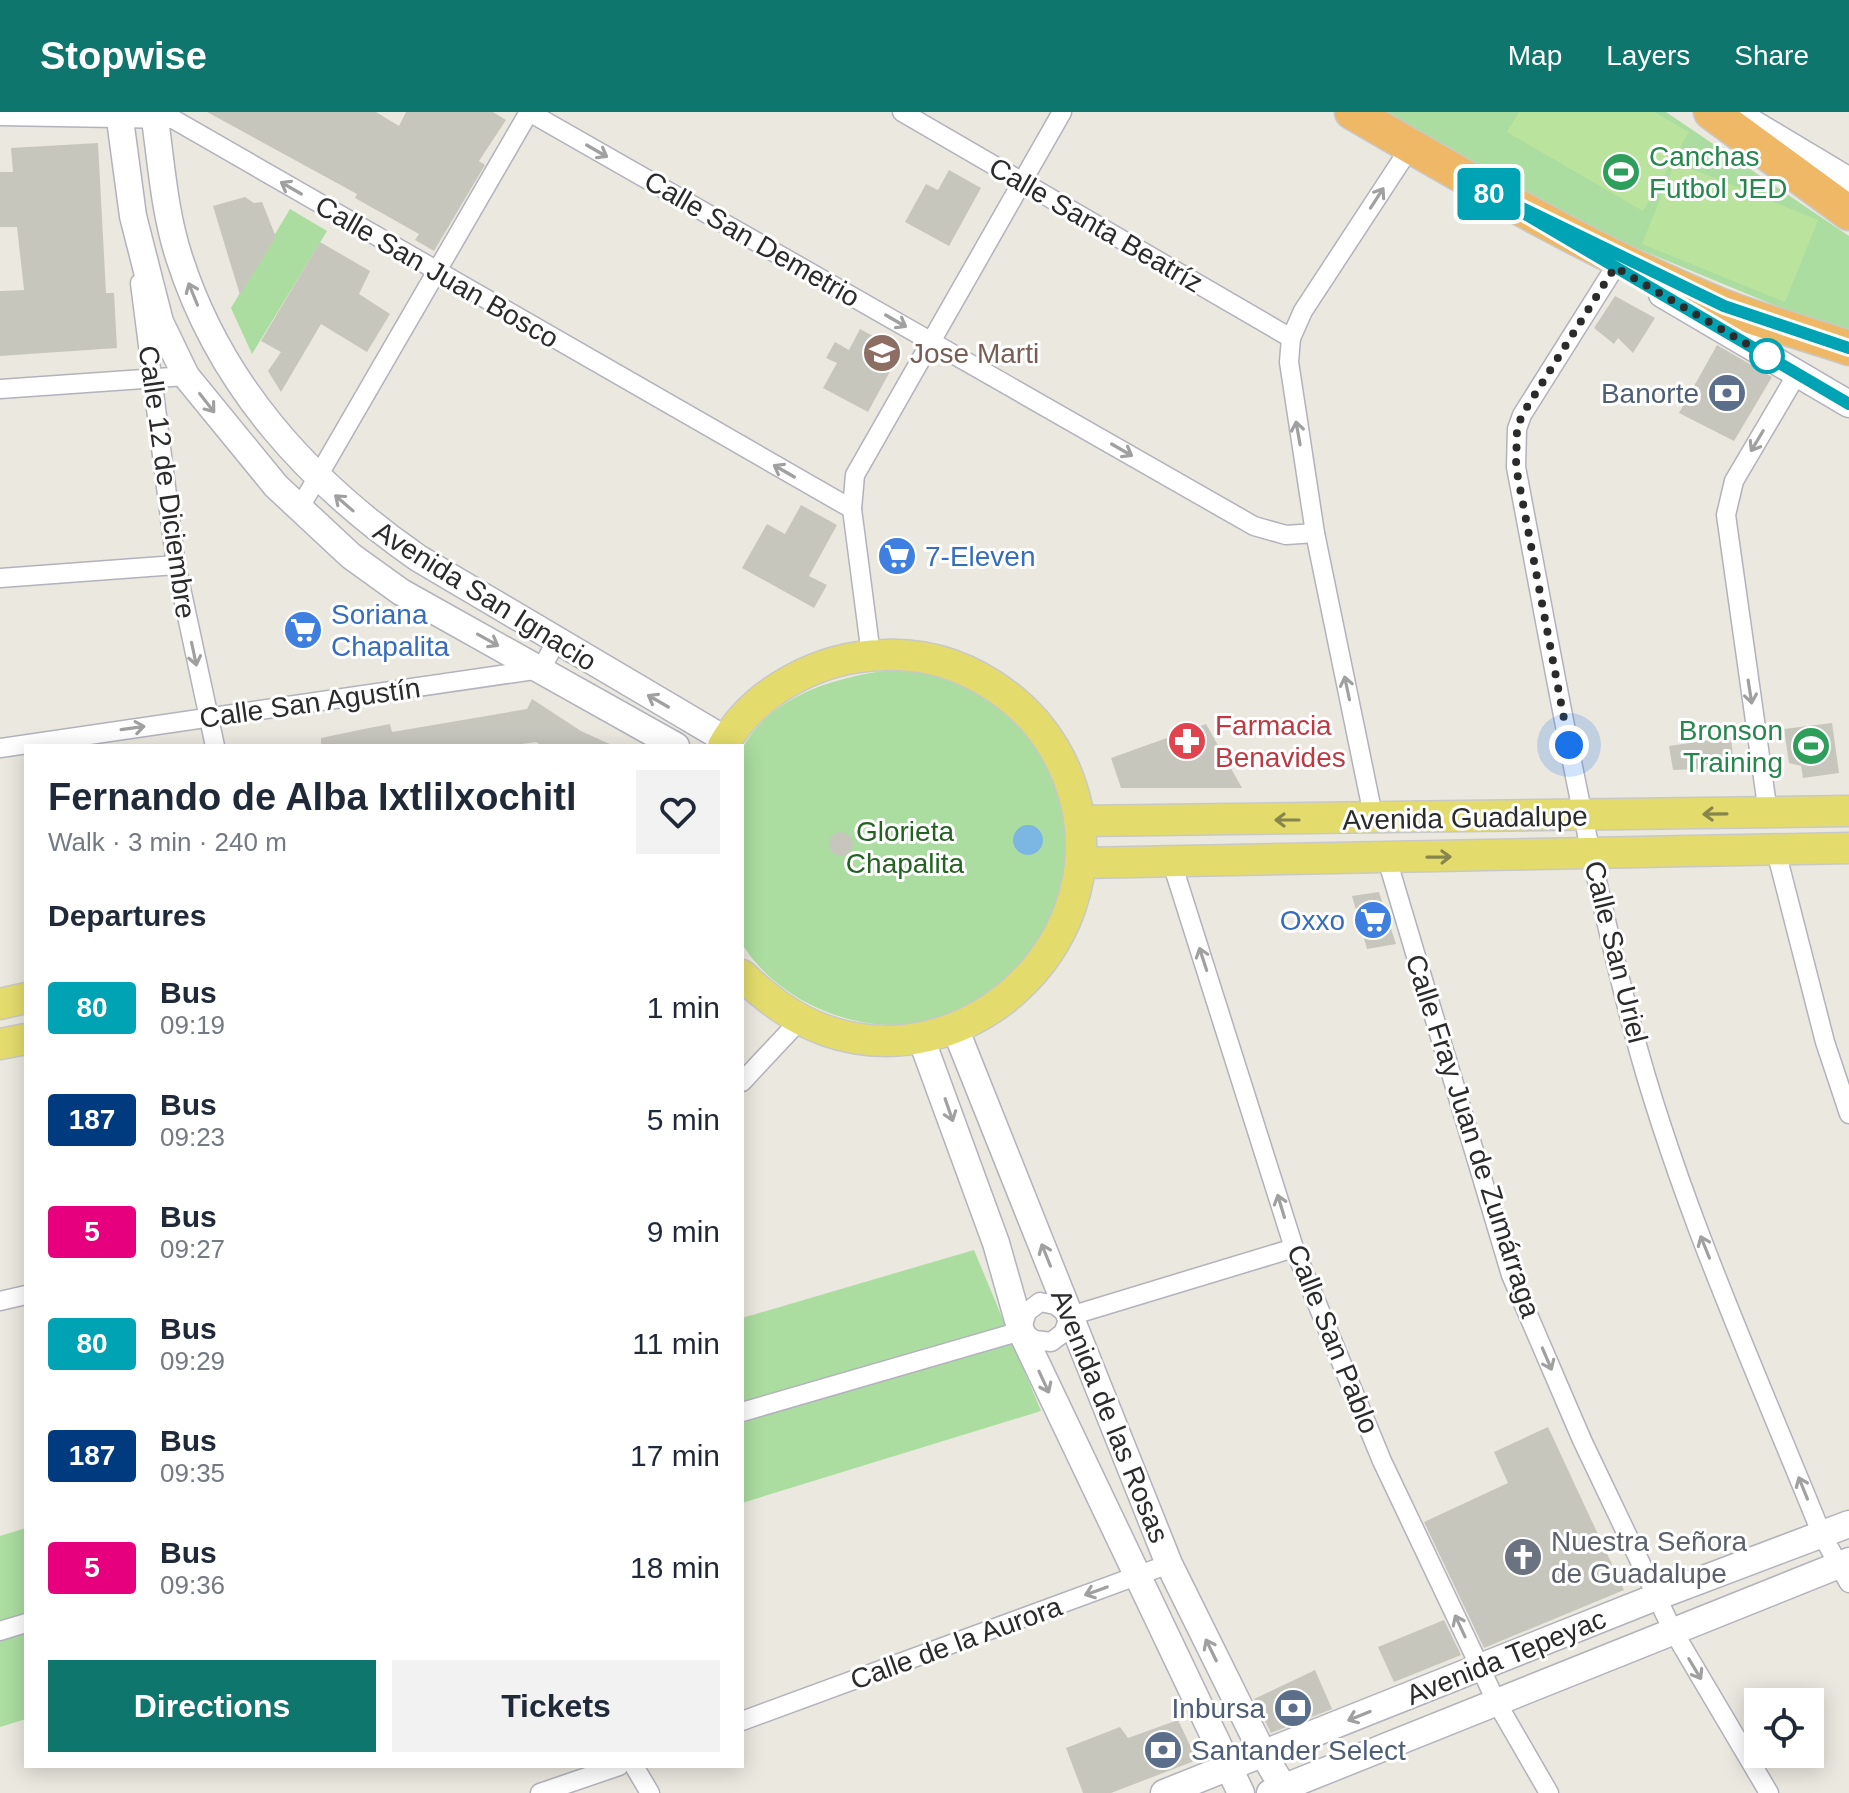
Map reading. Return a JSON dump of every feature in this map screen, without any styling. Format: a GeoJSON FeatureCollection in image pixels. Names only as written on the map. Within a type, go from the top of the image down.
{"type":"FeatureCollection","features":[{"type":"Feature","properties":{"kind":"highway"},"geometry":{"type":"LineString","coordinates":[[1352,112],[1479,187],[1724,306],[1849,348]]}},
{"type":"Feature","properties":{"kind":"highway"},"geometry":{"type":"LineString","coordinates":[[1711,112],[1849,213]]}},
{"type":"Feature","properties":{"kind":"main road"},"geometry":{"type":"LineString","coordinates":[[724,743],[765,697],[815,668],[871,655],[897,654],[950,664],[1007,695],[1045,734],[1062,762],[1080,821],[1081,863],[1075,899],[1062,933],[1042,964],[1018,991],[988,1013],[955,1028],[921,1038],[859,1038],[800,1020],[766,998],[744,977]]}},
{"type":"Feature","properties":{"kind":"main road","name":"Avenida Guadalupe"},"geometry":{"type":"LineString","coordinates":[[1080,821],[1374,820],[1849,811]]}},
{"type":"Feature","properties":{"kind":"main road","name":"Avenida Guadalupe"},"geometry":{"type":"LineString","coordinates":[[1081,863],[1849,848]]}},
{"type":"Feature","properties":{"kind":"main road"},"geometry":{"type":"LineString","coordinates":[[0,1004],[24,998]]}},
{"type":"Feature","properties":{"kind":"main road"},"geometry":{"type":"LineString","coordinates":[[0,1044],[24,1039]]}},
{"type":"Feature","properties":{"kind":"street"},"geometry":{"type":"LineString","coordinates":[[299,509],[529,112]]}},
{"type":"Feature","properties":{"kind":"street","name":"Calle San Demetrio"},"geometry":{"type":"LineString","coordinates":[[529,112],[1254,526],[1286,535],[1315,533]]}},
{"type":"Feature","properties":{"kind":"street","name":"Calle Santa Beatríz"},"geometry":{"type":"LineString","coordinates":[[902,112],[1291,338]]}},
{"type":"Feature","properties":{"kind":"street"},"geometry":{"type":"LineString","coordinates":[[871,655],[852,509],[855,475],[1062,112]]}},
{"type":"Feature","properties":{"kind":"street"},"geometry":{"type":"LineString","coordinates":[[1733,112],[1849,181]]}},
{"type":"Feature","properties":{"kind":"street","name":"Avenida San Ignacio"},"geometry":{"type":"LineString","coordinates":[[120,115],[133,216],[160,322],[186,376],[242,447],[299,509],[351,556],[401,592],[672,744]]}},
{"type":"Feature","properties":{"kind":"street","name":"Calle San Juan Bosco"},"geometry":{"type":"LineString","coordinates":[[0,116],[154,115],[173,119],[852,509]]}},
{"type":"Feature","properties":{"kind":"street","name":"Avenida San Ignacio"},"geometry":{"type":"LineString","coordinates":[[154,115],[178,256],[202,315],[255,404],[282,442],[317,479],[369,524],[418,558],[724,743]]}},
{"type":"Feature","properties":{"kind":"street"},"geometry":{"type":"LineString","coordinates":[[1374,820],[1315,533],[1290,386],[1291,338],[1303,311],[1411,146]]}},
{"type":"Feature","properties":{"kind":"street"},"geometry":{"type":"LineString","coordinates":[[1479,187],[1849,404]]}},
{"type":"Feature","properties":{"kind":"street","name":"Calle 12 de Diciembre"},"geometry":{"type":"LineString","coordinates":[[133,216],[150,379],[176,565],[215,744]]}},
{"type":"Feature","properties":{"kind":"street","name":"Calle San Uriel"},"geometry":{"type":"LineString","coordinates":[[1615,267],[1522,415],[1516,467],[1583,816],[1634,1032],[1696,1223],[1822,1535],[1845,1570]]}},
{"type":"Feature","properties":{"kind":"street"},"geometry":{"type":"LineString","coordinates":[[1768,813],[1726,515],[1728,497],[1739,472],[1797,374]]}},
{"type":"Feature","properties":{"kind":"street"},"geometry":{"type":"LineString","coordinates":[[0,389],[186,376]]}},
{"type":"Feature","properties":{"kind":"street"},"geometry":{"type":"LineString","coordinates":[[0,578],[176,565]]}},
{"type":"Feature","properties":{"kind":"street"},"geometry":{"type":"LineString","coordinates":[[541,669],[556,642]]}},
{"type":"Feature","properties":{"kind":"street","name":"Calle San Agustín"},"geometry":{"type":"LineString","coordinates":[[27,744],[541,669]]}},
{"type":"Feature","properties":{"kind":"street","name":"Calle San Agustín"},"geometry":{"type":"LineString","coordinates":[[0,748],[24,744]]}},
{"type":"Feature","properties":{"kind":"street"},"geometry":{"type":"LineString","coordinates":[[1776,851],[1825,1042],[1849,1114]]}},
{"type":"Feature","properties":{"kind":"street","name":"Calle Fray Juan de Zumárraga"},"geometry":{"type":"LineString","coordinates":[[1387,859],[1511,1275],[1582,1440],[1656,1597],[1769,1793]]}},
{"type":"Feature","properties":{"kind":"street","name":"Calle San Pablo"},"geometry":{"type":"LineString","coordinates":[[1172,863],[1294,1248],[1382,1461],[1497,1703],[1549,1793]]}},
{"type":"Feature","properties":{"kind":"street"},"geometry":{"type":"LineString","coordinates":[[744,1080],[800,1020]]}},
{"type":"Feature","properties":{"kind":"street","name":"Avenida de las Rosas"},"geometry":{"type":"LineString","coordinates":[[955,1028],[1169,1564],[1280,1791]]}},
{"type":"Feature","properties":{"kind":"street","name":"Avenida de las Rosas"},"geometry":{"type":"LineString","coordinates":[[921,1038],[996,1243],[1021,1331],[1135,1577],[1226,1768],[1241,1793]]}},
{"type":"Feature","properties":{"kind":"street"},"geometry":{"type":"LineString","coordinates":[[1070,1316],[1294,1248]]}},
{"type":"Feature","properties":{"kind":"street"},"geometry":{"type":"LineString","coordinates":[[0,1301],[24,1295]]}},
{"type":"Feature","properties":{"kind":"street"},"geometry":{"type":"LineString","coordinates":[[1021,1331],[1027,1312],[1040,1302],[1055,1305],[1070,1316]]}},
{"type":"Feature","properties":{"kind":"street"},"geometry":{"type":"LineString","coordinates":[[744,1411],[1021,1331],[1035,1340],[1051,1342],[1063,1333],[1070,1316]]}},
{"type":"Feature","properties":{"kind":"street","name":"Avenida Tepeyac"},"geometry":{"type":"LineString","coordinates":[[1164,1793],[1656,1597],[1849,1524]]}},
{"type":"Feature","properties":{"kind":"street","name":"Calle de la Aurora"},"geometry":{"type":"LineString","coordinates":[[744,1720],[1169,1564]]}},
{"type":"Feature","properties":{"kind":"street","name":"Avenida Tepeyac"},"geometry":{"type":"LineString","coordinates":[[1280,1791],[1672,1629],[1845,1570]]}},
{"type":"Feature","properties":{"kind":"street"},"geometry":{"type":"LineString","coordinates":[[0,1631],[24,1624]]}},
{"type":"Feature","properties":{"kind":"street"},"geometry":{"type":"LineString","coordinates":[[540,1793],[613,1768]]}},
{"type":"Feature","properties":{"kind":"street"},"geometry":{"type":"LineString","coordinates":[[635,1768],[650,1793]]}},
{"type":"Feature","properties":{"kind":"green space"},"geometry":{"type":"Polygon","coordinates":[[[1386,112],[1666,112],[1849,236],[1849,336],[1629,245],[1507,183],[1386,112]]]}},
{"type":"Feature","properties":{"kind":"green space","name":"Canchas Futbol JED"},"geometry":{"type":"Polygon","coordinates":[[[1519,112],[1654,112],[1689,132],[1643,211],[1507,132],[1519,112]]]}},
{"type":"Feature","properties":{"kind":"green space"},"geometry":{"type":"Polygon","coordinates":[[[1675,162],[1818,220],[1785,302],[1642,244],[1675,162]]]}},
{"type":"Feature","properties":{"kind":"green space"},"geometry":{"type":"Polygon","coordinates":[[[290,209],[327,231],[252,354],[231,308],[290,209]]]}},
{"type":"Feature","properties":{"kind":"green space","name":"Glorieta Chapalita"},"geometry":{"type":"Polygon","coordinates":[[[890,670],[938,677],[1009,717],[1051,771],[1066,834],[1059,898],[1030,955],[984,999],[922,1023],[848,1019],[817,1008],[775,981],[744,947],[744,746],[770,714],[788,702],[849,678],[890,670]]]}},
{"type":"Feature","properties":{"kind":"green space"},"geometry":{"type":"Polygon","coordinates":[[[974,1250],[1041,1411],[744,1502],[744,1317],[974,1250]]]}},
{"type":"Feature","properties":{"kind":"green space"},"geometry":{"type":"Polygon","coordinates":[[[24,1529],[24,1720],[0,1727],[0,1536],[24,1529]]]}},
{"type":"Feature","properties":{"kind":"water"},"geometry":{"type":"Polygon","coordinates":[[[1028,825],[1038,830],[1043,840],[1038,850],[1028,855],[1018,850],[1013,840],[1018,830],[1028,825]]]}},
{"type":"Feature","properties":{"kind":"building"},"geometry":{"type":"Polygon","coordinates":[[[207,112],[376,112],[399,126],[406,112],[493,112],[506,120],[479,161],[485,165],[434,251],[415,240],[419,234],[355,198],[357,194],[207,112]]]}},
{"type":"Feature","properties":{"kind":"building"},"geometry":{"type":"Polygon","coordinates":[[[98,143],[106,293],[114,293],[117,348],[0,356],[0,291],[24,290],[17,227],[0,227],[0,172],[13,172],[11,148],[98,143]]]}},
{"type":"Feature","properties":{"kind":"building"},"geometry":{"type":"Polygon","coordinates":[[[949,170],[981,188],[949,246],[905,222],[926,184],[938,190],[949,170]]]}},
{"type":"Feature","properties":{"kind":"building"},"geometry":{"type":"Polygon","coordinates":[[[245,197],[254,203],[262,202],[276,237],[240,295],[213,206],[245,197]]]}},
{"type":"Feature","properties":{"kind":"building"},"geometry":{"type":"Polygon","coordinates":[[[320,242],[370,271],[359,294],[390,314],[367,352],[321,324],[281,392],[268,371],[281,352],[261,341],[320,242]]]}},
{"type":"Feature","properties":{"kind":"building"},"geometry":{"type":"Polygon","coordinates":[[[1615,296],[1655,318],[1633,353],[1618,338],[1614,344],[1594,328],[1615,296]]]}},
{"type":"Feature","properties":{"kind":"building"},"geometry":{"type":"Polygon","coordinates":[[[860,329],[901,351],[868,412],[823,388],[837,363],[826,358],[835,342],[849,350],[860,329]]]}},
{"type":"Feature","properties":{"kind":"building","name":"Banorte"},"geometry":{"type":"Polygon","coordinates":[[[1717,345],[1772,377],[1734,441],[1679,413],[1717,345]]]}},
{"type":"Feature","properties":{"kind":"building"},"geometry":{"type":"Polygon","coordinates":[[[801,505],[837,525],[809,576],[827,585],[814,608],[742,568],[767,524],[785,534],[801,505]]]}},
{"type":"Feature","properties":{"kind":"building"},"geometry":{"type":"Polygon","coordinates":[[[532,699],[581,731],[610,744],[321,744],[321,738],[390,724],[392,732],[527,709],[532,699]]]}},
{"type":"Feature","properties":{"kind":"building","name":"Bronson Training"},"geometry":{"type":"Polygon","coordinates":[[[1832,723],[1839,773],[1803,778],[1801,766],[1789,763],[1784,729],[1832,723]]]}},
{"type":"Feature","properties":{"kind":"building","name":"Farmacia Benavides"},"geometry":{"type":"Polygon","coordinates":[[[1206,724],[1242,788],[1121,788],[1111,758],[1206,724]]]}},
{"type":"Feature","properties":{"kind":"building"},"geometry":{"type":"Polygon","coordinates":[[[1731,737],[1734,768],[1673,770],[1669,746],[1731,737]]]}},
{"type":"Feature","properties":{"kind":"building"},"geometry":{"type":"Polygon","coordinates":[[[841,832],[852,839],[853,844],[846,855],[841,856],[830,849],[829,844],[836,833],[841,832]]]}},
{"type":"Feature","properties":{"kind":"building","name":"Oxxo"},"geometry":{"type":"Polygon","coordinates":[[[1379,892],[1396,944],[1367,949],[1352,896],[1379,892]]]}},
{"type":"Feature","properties":{"kind":"building","name":"Nuestra Señora de Guadalupe"},"geometry":{"type":"Polygon","coordinates":[[[1548,1427],[1624,1590],[1484,1648],[1424,1522],[1508,1483],[1494,1452],[1548,1427]]]}},
{"type":"Feature","properties":{"kind":"building"},"geometry":{"type":"Polygon","coordinates":[[[1444,1620],[1461,1655],[1394,1682],[1378,1647],[1444,1620]]]}},
{"type":"Feature","properties":{"kind":"building","name":"Inbursa"},"geometry":{"type":"Polygon","coordinates":[[[1315,1670],[1332,1709],[1271,1733],[1254,1699],[1315,1670]]]}},
{"type":"Feature","properties":{"kind":"building"},"geometry":{"type":"Polygon","coordinates":[[[1178,1720],[1197,1760],[1111,1793],[1083,1793],[1066,1748],[1120,1727],[1128,1738],[1178,1720]]]}},
{"type":"Feature","properties":{"kind":"bus line","name":"80"},"geometry":{"type":"LineString","coordinates":[[1849,348],[1724,306],[1612,255],[1479,187],[1849,404]]}},
{"type":"Feature","properties":{"kind":"place","name":"Canchas Futbol JED"},"geometry":{"type":"Point","coordinates":[1621,172]}},
{"type":"Feature","properties":{"kind":"place","name":"Jose Marti"},"geometry":{"type":"Point","coordinates":[882,353]}},
{"type":"Feature","properties":{"kind":"place","name":"Banorte"},"geometry":{"type":"Point","coordinates":[1727,393]}},
{"type":"Feature","properties":{"kind":"place","name":"7-Eleven"},"geometry":{"type":"Point","coordinates":[897,556]}},
{"type":"Feature","properties":{"kind":"place","name":"Soriana Chapalita"},"geometry":{"type":"Point","coordinates":[303,630]}},
{"type":"Feature","properties":{"kind":"place","name":"Farmacia Benavides"},"geometry":{"type":"Point","coordinates":[1187,741]}},
{"type":"Feature","properties":{"kind":"place","name":"Bronson Training"},"geometry":{"type":"Point","coordinates":[1811,746]}},
{"type":"Feature","properties":{"kind":"place","name":"Oxxo"},"geometry":{"type":"Point","coordinates":[1373,920]}},
{"type":"Feature","properties":{"kind":"place","name":"Nuestra Señora de Guadalupe"},"geometry":{"type":"Point","coordinates":[1523,1557]}},
{"type":"Feature","properties":{"kind":"place","name":"Inbursa"},"geometry":{"type":"Point","coordinates":[1293,1708]}},
{"type":"Feature","properties":{"kind":"place","name":"Santander Select"},"geometry":{"type":"Point","coordinates":[1163,1750]}},
{"type":"Feature","properties":{"kind":"route"},"geometry":{"type":"LineString","coordinates":[[1569,745],[1516,467],[1517,429],[1522,415],[1615,267],[1774,360],[1767,356]]}}]}
